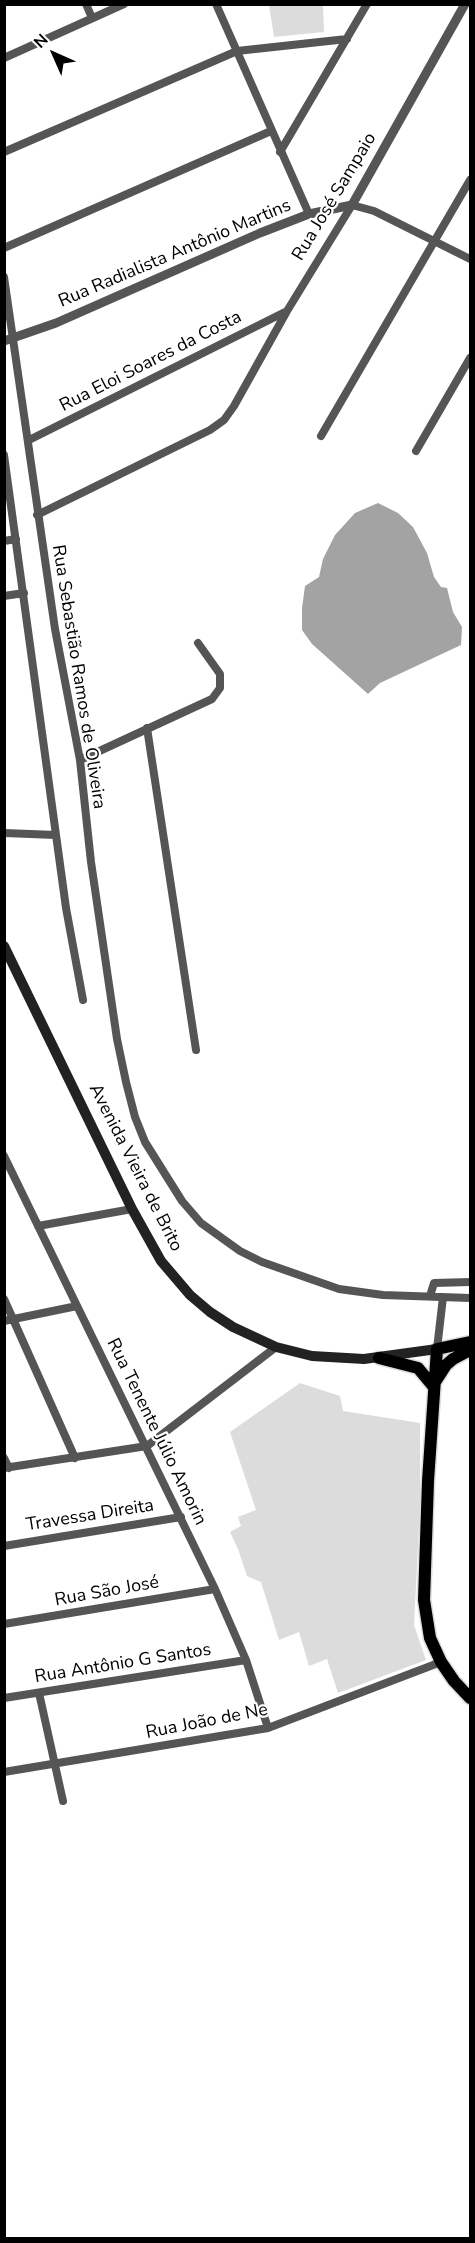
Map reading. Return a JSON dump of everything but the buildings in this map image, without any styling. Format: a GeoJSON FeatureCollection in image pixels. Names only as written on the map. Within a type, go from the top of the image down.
{"type":"FeatureCollection","features":[{"type":"Feature","properties":{"kind":"main road","name":"Avenida Vieira de Brito"},"geometry":{"type":"LineString","coordinates":[[4,946],[132,1209],[161,1261],[190,1295],[210,1312],[233,1327],[276,1347],[312,1356],[379,1358],[471,1342]]}},
{"type":"Feature","properties":{"kind":"main road"},"geometry":{"type":"LineString","coordinates":[[437,1348],[428,1481],[424,1600],[430,1638],[441,1662],[454,1681],[471,1698]]}},
{"type":"Feature","properties":{"kind":"main road"},"geometry":{"type":"LineString","coordinates":[[433,1386],[446,1365],[471,1350]]}},
{"type":"Feature","properties":{"kind":"main road"},"geometry":{"type":"LineString","coordinates":[[379,1358],[418,1368],[433,1386]]}},
{"type":"Feature","properties":{"kind":"street"},"geometry":{"type":"LineString","coordinates":[[86,4],[92,18]]}},
{"type":"Feature","properties":{"kind":"street"},"geometry":{"type":"LineString","coordinates":[[4,58],[124,4]]}},
{"type":"Feature","properties":{"kind":"street"},"geometry":{"type":"LineString","coordinates":[[216,4],[309,214]]}},
{"type":"Feature","properties":{"kind":"street"},"geometry":{"type":"LineString","coordinates":[[280,152],[368,4]]}},
{"type":"Feature","properties":{"kind":"street","name":"Rua José Sampaio"},"geometry":{"type":"LineString","coordinates":[[37,515],[210,430],[224,420],[352,205],[465,4]]}},
{"type":"Feature","properties":{"kind":"street"},"geometry":{"type":"LineString","coordinates":[[4,152],[237,51],[347,39]]}},
{"type":"Feature","properties":{"kind":"street"},"geometry":{"type":"LineString","coordinates":[[4,248],[271,131]]}},
{"type":"Feature","properties":{"kind":"street"},"geometry":{"type":"LineString","coordinates":[[321,436],[471,180]]}},
{"type":"Feature","properties":{"kind":"street"},"geometry":{"type":"LineString","coordinates":[[352,205],[374,211],[471,259]]}},
{"type":"Feature","properties":{"kind":"street","name":"Rua Radialista Antônio Martins"},"geometry":{"type":"LineString","coordinates":[[9,340],[56,323],[260,233],[309,214],[352,205]]}},
{"type":"Feature","properties":{"kind":"street","name":"Rua Sebastião Ramos de Oliveira"},"geometry":{"type":"LineString","coordinates":[[4,277],[9,340],[29,440],[37,515],[55,629],[80,759],[91,862],[117,1039],[135,1117],[154,1159],[182,1201],[201,1222],[240,1251],[281,1269],[339,1289],[383,1294],[471,1298]]}},
{"type":"Feature","properties":{"kind":"street","name":"Rua Eloi Soares da Costa"},"geometry":{"type":"LineString","coordinates":[[29,440],[287,311]]}},
{"type":"Feature","properties":{"kind":"street"},"geometry":{"type":"LineString","coordinates":[[416,451],[471,358]]}},
{"type":"Feature","properties":{"kind":"street"},"geometry":{"type":"LineString","coordinates":[[4,455],[8,499],[24,593],[66,908],[83,1000]]}},
{"type":"Feature","properties":{"kind":"street"},"geometry":{"type":"LineString","coordinates":[[4,541],[16,538]]}},
{"type":"Feature","properties":{"kind":"street"},"geometry":{"type":"LineString","coordinates":[[4,596],[24,593]]}},
{"type":"Feature","properties":{"kind":"street"},"geometry":{"type":"LineString","coordinates":[[80,759],[212,699],[220,688],[220,674],[198,643]]}},
{"type":"Feature","properties":{"kind":"street"},"geometry":{"type":"LineString","coordinates":[[147,728],[196,1050]]}},
{"type":"Feature","properties":{"kind":"street"},"geometry":{"type":"LineString","coordinates":[[4,833],[56,836]]}},
{"type":"Feature","properties":{"kind":"street","name":"Rua Tenente Júlio Amorin"},"geometry":{"type":"LineString","coordinates":[[4,1156],[215,1589],[246,1660],[268,1728]]}},
{"type":"Feature","properties":{"kind":"street"},"geometry":{"type":"LineString","coordinates":[[38,1226],[132,1209]]}},
{"type":"Feature","properties":{"kind":"street"},"geometry":{"type":"LineString","coordinates":[[430,1296],[434,1283],[471,1282]]}},
{"type":"Feature","properties":{"kind":"street"},"geometry":{"type":"LineString","coordinates":[[437,1348],[443,1297]]}},
{"type":"Feature","properties":{"kind":"street"},"geometry":{"type":"LineString","coordinates":[[4,1299],[75,1458]]}},
{"type":"Feature","properties":{"kind":"street"},"geometry":{"type":"LineString","coordinates":[[4,1321],[77,1306]]}},
{"type":"Feature","properties":{"kind":"street"},"geometry":{"type":"LineString","coordinates":[[4,1458],[7,1468],[147,1446],[276,1347]]}},
{"type":"Feature","properties":{"kind":"street","name":"Travessa Direita"},"geometry":{"type":"LineString","coordinates":[[4,1546],[181,1517]]}},
{"type":"Feature","properties":{"kind":"street","name":"Rua São José"},"geometry":{"type":"LineString","coordinates":[[4,1624],[215,1589]]}},
{"type":"Feature","properties":{"kind":"street","name":"Rua Antônio G Santos"},"geometry":{"type":"LineString","coordinates":[[4,1698],[246,1660]]}},
{"type":"Feature","properties":{"kind":"street","name":"Rua João de Ne"},"geometry":{"type":"LineString","coordinates":[[4,1772],[268,1728],[441,1662]]}},
{"type":"Feature","properties":{"kind":"street"},"geometry":{"type":"LineString","coordinates":[[39,1693],[63,1801]]}},
{"type":"Feature","properties":{"kind":"shaded area"},"geometry":{"type":"Polygon","coordinates":[[[269,5],[323,5],[324,32],[274,37],[269,5]]]}},
{"type":"Feature","properties":{"kind":"shaded area"},"geometry":{"type":"Polygon","coordinates":[[[378,503],[398,513],[413,527],[427,553],[434,577],[441,587],[447,588],[453,612],[462,627],[461,645],[380,683],[368,694],[312,644],[302,630],[302,608],[305,586],[319,577],[323,559],[335,535],[355,513],[378,503]]]}},
{"type":"Feature","properties":{"kind":"shaded area"},"geometry":{"type":"Polygon","coordinates":[[[300,1383],[340,1396],[343,1411],[420,1423],[420,1507],[414,1625],[426,1660],[338,1693],[327,1659],[309,1666],[299,1632],[279,1640],[261,1582],[247,1576],[230,1532],[241,1526],[238,1517],[256,1510],[230,1432],[300,1383]]]}}]}
